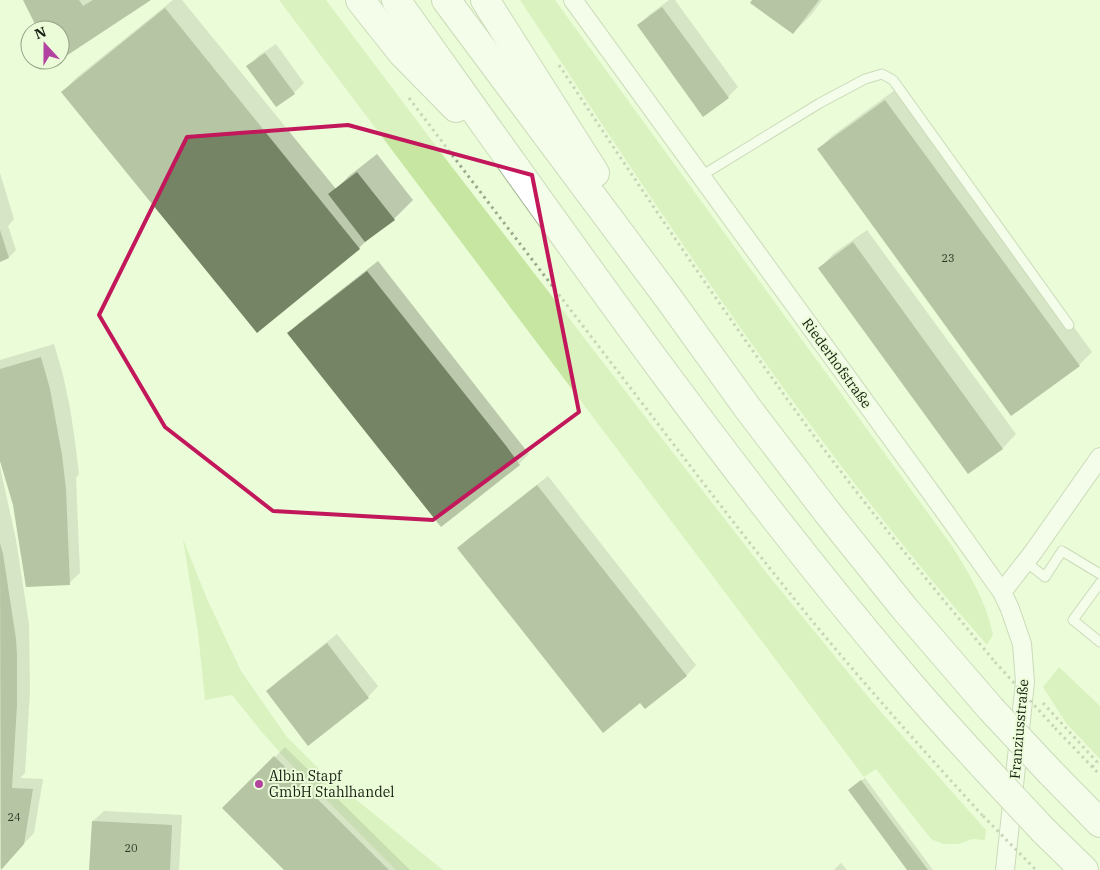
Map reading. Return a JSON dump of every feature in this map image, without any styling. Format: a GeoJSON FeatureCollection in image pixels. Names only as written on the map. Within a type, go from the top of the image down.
{"type":"FeatureCollection","features":[{"type":"Feature","properties":{"kind":"highway"},"geometry":{"type":"LineString","coordinates":[[360,0],[402,53],[518,172]]}},
{"type":"Feature","properties":{"kind":"highway"},"geometry":{"type":"LineString","coordinates":[[396,0],[642,342],[806,558],[899,672],[985,768],[1044,831],[1084,870]]}},
{"type":"Feature","properties":{"kind":"highway"},"geometry":{"type":"LineString","coordinates":[[446,0],[669,299],[749,410],[833,520],[904,608],[991,709],[1050,773],[1100,823]]}},
{"type":"Feature","properties":{"kind":"highway"},"geometry":{"type":"LineString","coordinates":[[484,0],[593,170],[669,299]]}},
{"type":"Feature","properties":{"kind":"street","name":"Riederhofstraße"},"geometry":{"type":"LineString","coordinates":[[573,0],[1002,592]]}},
{"type":"Feature","properties":{"kind":"street"},"geometry":{"type":"LineString","coordinates":[[1002,592],[1026,562],[1100,457]]}},
{"type":"Feature","properties":{"kind":"street","name":"Franziusstraße"},"geometry":{"type":"LineString","coordinates":[[1002,592],[1022,644],[1024,682],[1005,870]]}},
{"type":"Feature","properties":{"kind":"lane"},"geometry":{"type":"LineString","coordinates":[[701,176],[820,102],[865,78],[882,74],[893,80],[1068,325]]}},
{"type":"Feature","properties":{"kind":"lane"},"geometry":{"type":"LineString","coordinates":[[1026,562],[1045,577],[1062,551],[1100,574]]}},
{"type":"Feature","properties":{"kind":"lane"},"geometry":{"type":"LineString","coordinates":[[1100,583],[1072,620],[1100,642]]}},
{"type":"Feature","properties":{"kind":"path"},"geometry":{"type":"LineString","coordinates":[[554,59],[780,391],[843,474],[995,662],[1100,775]]}},
{"type":"Feature","properties":{"kind":"path"},"geometry":{"type":"LineString","coordinates":[[406,95],[713,496],[832,645],[983,816],[1036,870]]}},
{"type":"Feature","properties":{"kind":"path"},"geometry":{"type":"LineString","coordinates":[[1063,726],[1097,762],[1092,767]]}},
{"type":"Feature","properties":{"kind":"highlighted area"},"geometry":{"type":"Polygon","coordinates":[[[348,125],[532,175],[579,412],[433,520],[273,511],[165,427],[99,315],[187,137],[348,125]]]}},
{"type":"Feature","properties":{"kind":"green space"},"geometry":{"type":"Polygon","coordinates":[[[279,0],[326,0],[442,154],[773,581],[874,704],[986,830],[985,840],[973,839],[958,844],[943,844],[931,839],[876,769],[864,777],[279,0]]]}},
{"type":"Feature","properties":{"kind":"green space"},"geometry":{"type":"Polygon","coordinates":[[[520,0],[555,0],[952,546],[971,578],[986,611],[993,635],[987,645],[922,569],[800,411],[630,166],[520,0]]]}},
{"type":"Feature","properties":{"kind":"green space"},"geometry":{"type":"Polygon","coordinates":[[[183,539],[207,599],[241,671],[287,737],[322,772],[443,870],[396,870],[281,754],[232,695],[205,700],[198,633],[183,539]]]}},
{"type":"Feature","properties":{"kind":"green space"},"geometry":{"type":"Polygon","coordinates":[[[1059,667],[1100,706],[1100,759],[1066,723],[1043,687],[1059,667]]]}},
{"type":"Feature","properties":{"kind":"building"},"geometry":{"type":"Polygon","coordinates":[[[23,0],[79,0],[83,6],[93,0],[151,0],[70,53],[70,20],[33,20],[23,0]]]}},
{"type":"Feature","properties":{"kind":"building"},"geometry":{"type":"Polygon","coordinates":[[[752,0],[819,0],[793,34],[750,3],[752,0]]]}},
{"type":"Feature","properties":{"kind":"building"},"geometry":{"type":"Polygon","coordinates":[[[662,7],[729,98],[703,117],[637,25],[662,7]]]}},
{"type":"Feature","properties":{"kind":"building"},"geometry":{"type":"Polygon","coordinates":[[[165,8],[360,249],[257,333],[61,92],[165,8]]]}},
{"type":"Feature","properties":{"kind":"building"},"geometry":{"type":"Polygon","coordinates":[[[265,53],[295,94],[276,107],[246,66],[265,53]]]}},
{"type":"Feature","properties":{"kind":"building"},"geometry":{"type":"Polygon","coordinates":[[[885,100],[1080,366],[1011,416],[817,149],[885,100]]]}},
{"type":"Feature","properties":{"kind":"building"},"geometry":{"type":"Polygon","coordinates":[[[357,172],[395,220],[365,242],[328,194],[357,172]]]}},
{"type":"Feature","properties":{"kind":"building"},"geometry":{"type":"Polygon","coordinates":[[[0,230],[9,258],[0,262],[0,230]]]}},
{"type":"Feature","properties":{"kind":"building"},"geometry":{"type":"Polygon","coordinates":[[[853,242],[1003,449],[968,474],[818,268],[853,242]]]}},
{"type":"Feature","properties":{"kind":"building"},"geometry":{"type":"Polygon","coordinates":[[[367,271],[520,465],[441,527],[287,333],[367,271]]]}},
{"type":"Feature","properties":{"kind":"building"},"geometry":{"type":"Polygon","coordinates":[[[41,357],[50,389],[62,455],[66,489],[70,585],[26,587],[13,505],[0,461],[0,369],[41,357]]]}},
{"type":"Feature","properties":{"kind":"building"},"geometry":{"type":"Polygon","coordinates":[[[537,485],[687,676],[645,709],[640,703],[603,733],[457,548],[537,485]]]}},
{"type":"Feature","properties":{"kind":"building"},"geometry":{"type":"Polygon","coordinates":[[[0,543],[17,655],[17,705],[12,788],[33,789],[24,844],[1,870],[0,543]]]}},
{"type":"Feature","properties":{"kind":"building"},"geometry":{"type":"Polygon","coordinates":[[[327,643],[369,698],[308,746],[266,691],[327,643]]]}},
{"type":"Feature","properties":{"kind":"building"},"geometry":{"type":"Polygon","coordinates":[[[274,756],[389,870],[284,870],[222,808],[274,756]]]}},
{"type":"Feature","properties":{"kind":"building"},"geometry":{"type":"Polygon","coordinates":[[[861,780],[928,870],[907,870],[848,790],[861,780]]]}},
{"type":"Feature","properties":{"kind":"building"},"geometry":{"type":"Polygon","coordinates":[[[92,821],[172,825],[170,870],[89,870],[92,821]]]}},
{"type":"Feature","properties":{"kind":"place","name":"Albin Stapf GmbH Stahlhandel"},"geometry":{"type":"Point","coordinates":[259,784]}}]}
